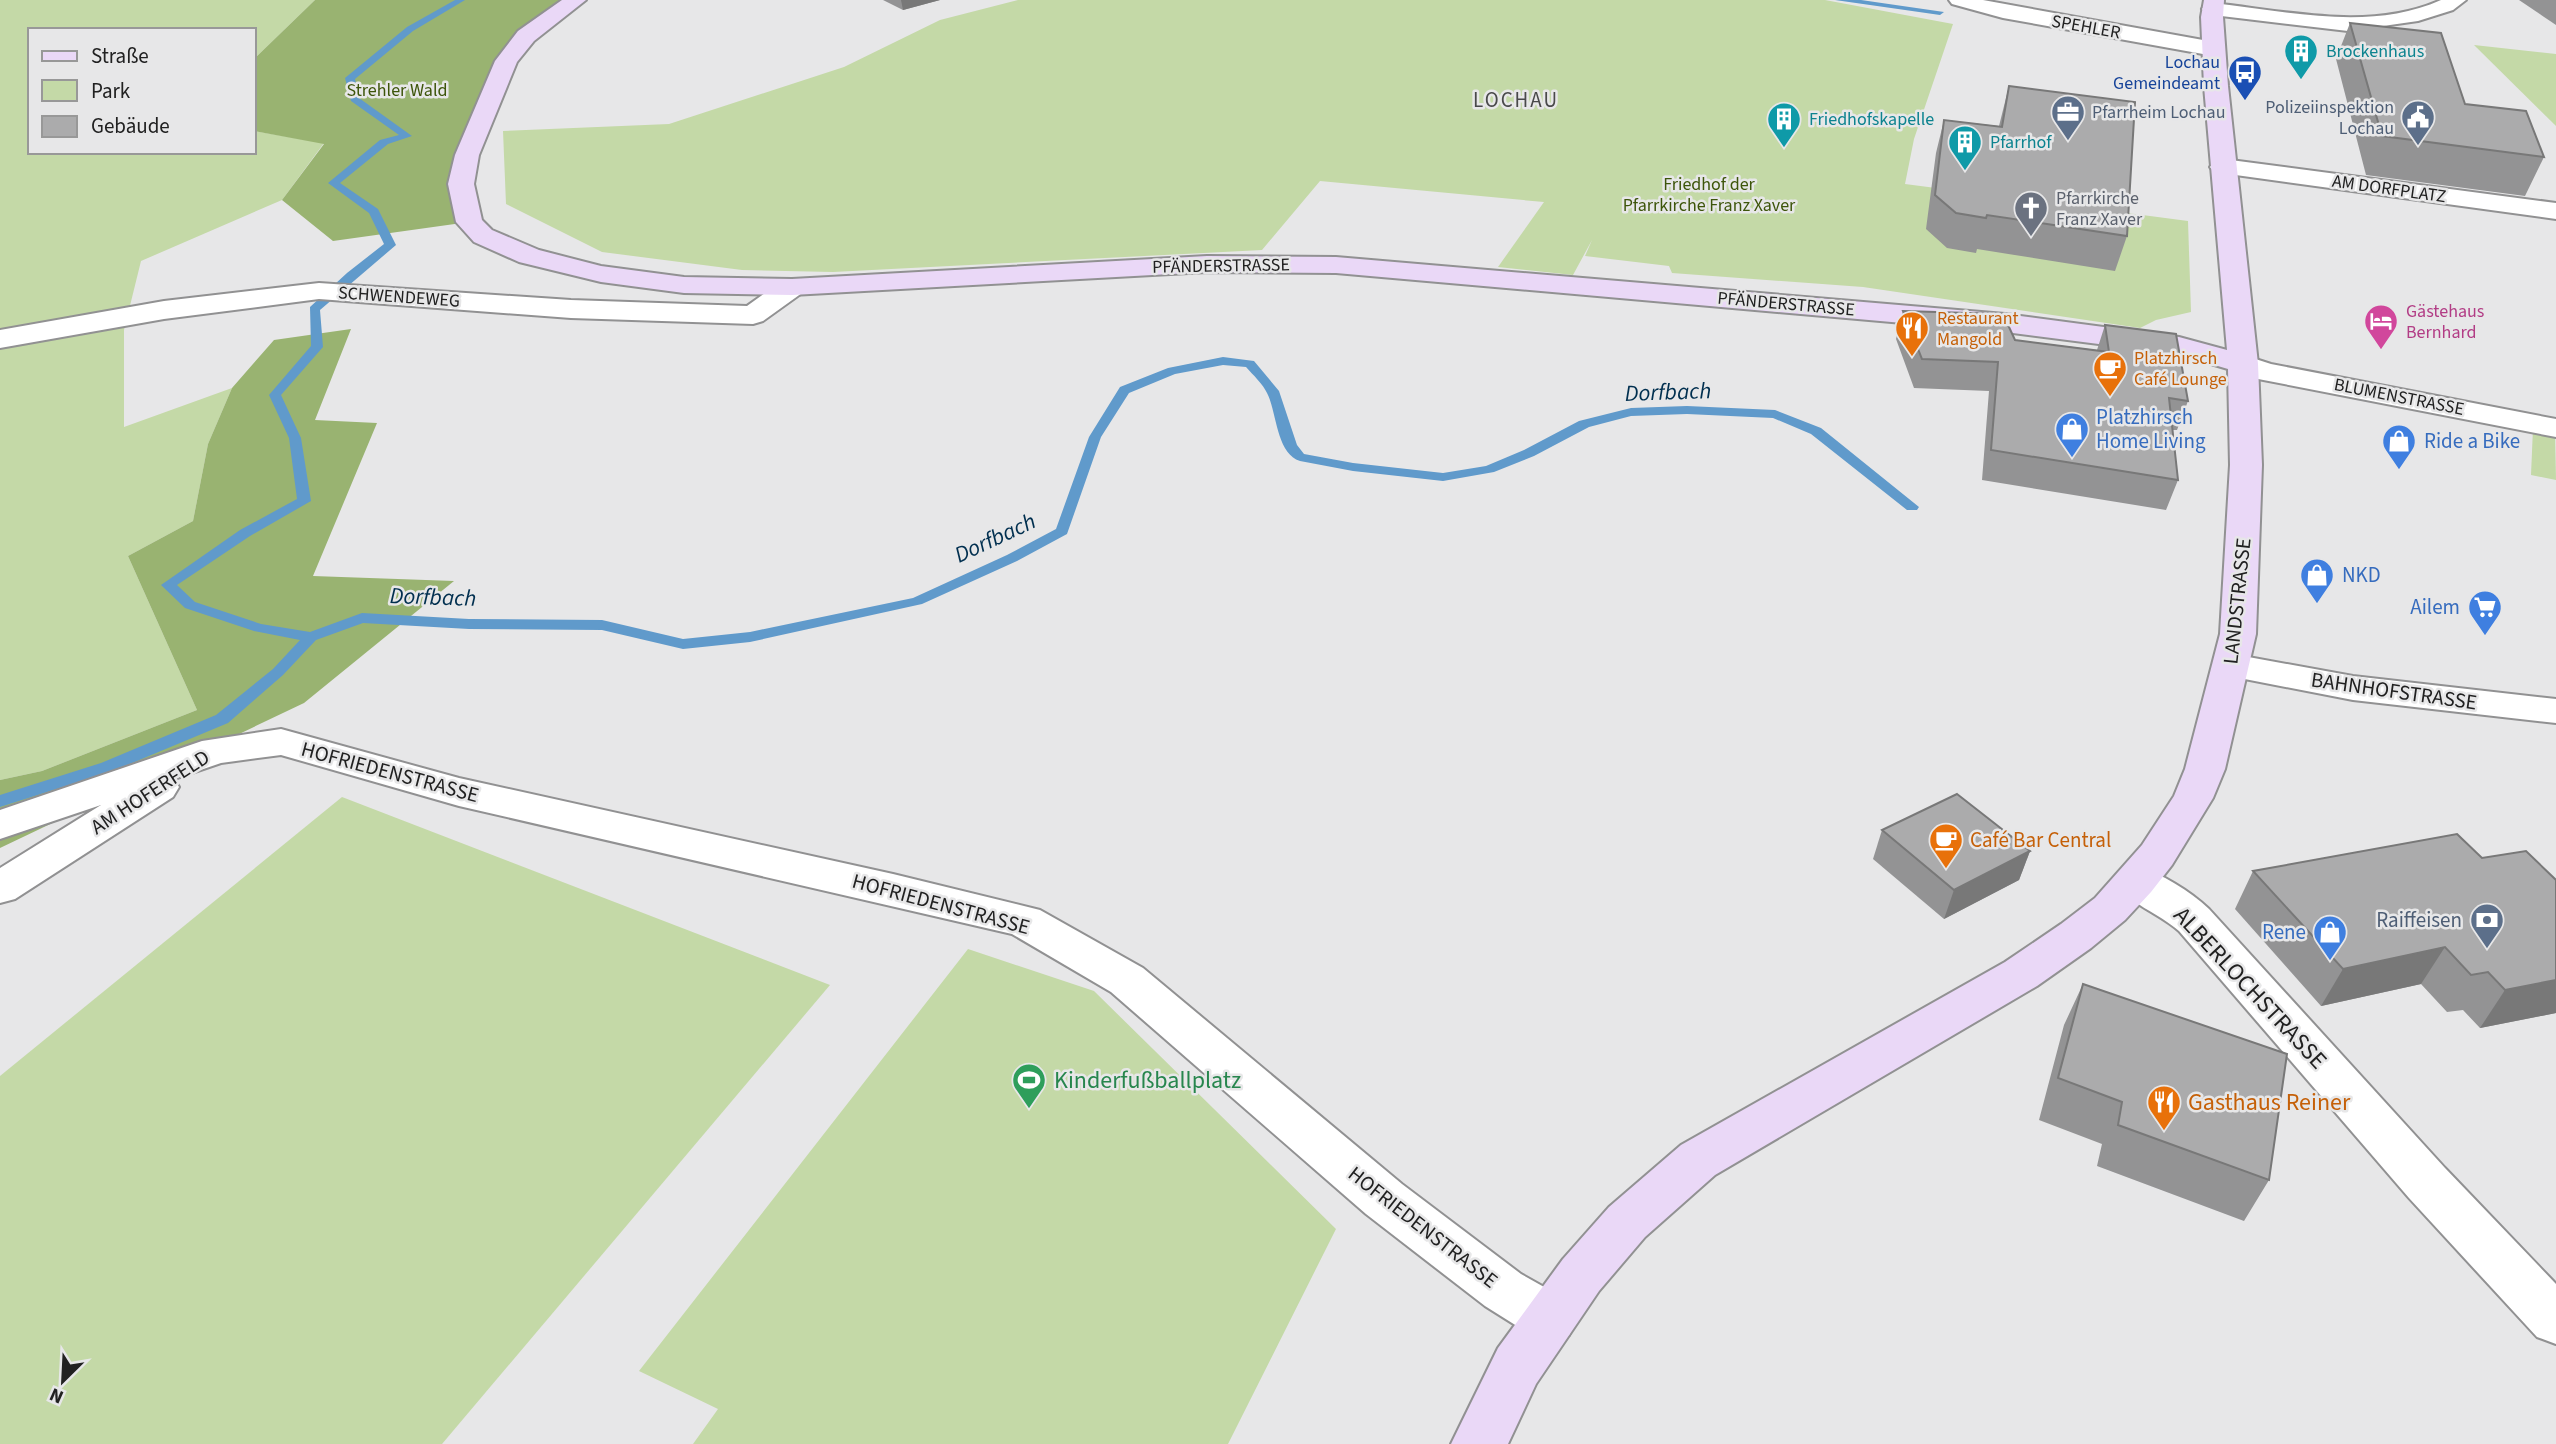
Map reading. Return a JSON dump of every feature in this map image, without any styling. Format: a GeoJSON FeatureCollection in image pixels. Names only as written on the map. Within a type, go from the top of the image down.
{"type":"FeatureCollection","features":[{"type":"Feature","properties":{"kind":"street","name":"PFÄNDERSTRASSE"},"geometry":{"type":"LineString","coordinates":[[576,0],[526,36],[506,61],[467,155],[461,184],[469,222],[483,236],[529,256],[601,274],[684,285],[792,288],[1208,264],[1336,265],[2005,323],[2179,346],[2243,364]]}},
{"type":"Feature","properties":{"kind":"street","name":"SPEHLER"},"geometry":{"type":"LineString","coordinates":[[1959,0],[2003,12],[2214,48]]}},
{"type":"Feature","properties":{"kind":"street","name":"LANDSTRASSE"},"geometry":{"type":"LineString","coordinates":[[1550,1318],[1581,1275],[1627,1223],[1698,1160],[2021,974],[2110,909],[2157,855],[2193,799],[2205,769],[2238,634],[2244,557],[2246,465],[2243,364],[2223,167],[2214,48],[2214,5],[2348,26],[2410,16],[2446,6],[2456,0]]}},
{"type":"Feature","properties":{"kind":"street","name":"AM DORFPLATZ"},"geometry":{"type":"LineString","coordinates":[[2223,167],[2556,211]]}},
{"type":"Feature","properties":{"kind":"street","name":"SCHWENDEWEG"},"geometry":{"type":"LineString","coordinates":[[0,340],[164,310],[319,291],[571,309],[753,315],[792,288]]}},
{"type":"Feature","properties":{"kind":"street","name":"BLUMENSTRASSE"},"geometry":{"type":"LineString","coordinates":[[2243,364],[2264,372],[2556,428]]}},
{"type":"Feature","properties":{"kind":"street","name":"BAHNHOFSTRASSE"},"geometry":{"type":"LineString","coordinates":[[2232,666],[2271,675],[2410,695],[2556,711]]}},
{"type":"Feature","properties":{"kind":"street","name":"HOFRIEDENSTRASSE"},"geometry":{"type":"LineString","coordinates":[[216,750],[281,742],[458,792],[893,889],[1025,922],[1127,980],[1384,1199],[1503,1290],[1550,1318]]}},
{"type":"Feature","properties":{"kind":"street","name":"AM HOFERFELD"},"geometry":{"type":"LineString","coordinates":[[0,825],[216,750]]}},
{"type":"Feature","properties":{"kind":"street","name":"AM HOFERFELD"},"geometry":{"type":"LineString","coordinates":[[0,888],[216,750]]}},
{"type":"Feature","properties":{"kind":"street","name":"ALBERLOCHSTRASSE"},"geometry":{"type":"LineString","coordinates":[[2136,881],[2182,909],[2194,920],[2427,1183],[2556,1320]]}},
{"type":"Feature","properties":{"kind":"street"},"geometry":{"type":"LineString","coordinates":[[1479,1444],[1517,1366],[1550,1318]]}},
{"type":"Feature","properties":{"kind":"green space"},"geometry":{"type":"Polygon","coordinates":[[[0,0],[315,0],[256,57],[256,28],[28,28],[28,154],[256,154],[256,131],[324,143],[282,200],[141,261],[124,330],[124,427],[232,388],[208,444],[193,521],[128,556],[197,710],[42,771],[0,780],[0,0]]]}},
{"type":"Feature","properties":{"kind":"green space","name":"Strehler Wald"},"geometry":{"type":"Polygon","coordinates":[[[315,0],[576,0],[526,36],[468,155],[469,222],[333,241],[282,200],[324,144],[256,131],[256,57],[315,0]]]}},
{"type":"Feature","properties":{"kind":"green space","name":"Friedhof der Pfarrkirche Franz Xaver"},"geometry":{"type":"Polygon","coordinates":[[[1018,0],[1825,0],[1953,24],[1914,139],[1905,184],[2188,221],[2191,312],[2156,320],[2140,328],[1863,287],[1672,273],[1669,266],[1585,256],[1592,240],[1573,275],[1498,267],[1544,202],[1320,181],[1262,250],[833,272],[742,270],[602,252],[506,204],[503,131],[669,124],[844,67],[940,20],[1018,0]]]}},
{"type":"Feature","properties":{"kind":"green space"},"geometry":{"type":"Polygon","coordinates":[[[2474,45],[2556,54],[2556,126],[2474,45]]]}},
{"type":"Feature","properties":{"kind":"green space"},"geometry":{"type":"Polygon","coordinates":[[[351,329],[315,420],[377,423],[313,576],[454,581],[304,703],[0,848],[0,780],[42,771],[197,710],[128,556],[193,521],[208,444],[232,388],[274,340],[351,329]]]}},
{"type":"Feature","properties":{"kind":"green space"},"geometry":{"type":"Polygon","coordinates":[[[2533,428],[2555,433],[2556,480],[2531,475],[2533,428]]]}},
{"type":"Feature","properties":{"kind":"green space"},"geometry":{"type":"Polygon","coordinates":[[[342,797],[830,985],[442,1444],[0,1444],[0,1076],[342,797]]]}},
{"type":"Feature","properties":{"kind":"green space","name":"Kinderfußballplatz"},"geometry":{"type":"Polygon","coordinates":[[[968,949],[1094,991],[1336,1229],[1228,1444],[693,1444],[718,1409],[639,1371],[968,949]]]}},
{"type":"Feature","properties":{"kind":"building"},"geometry":{"type":"Polygon","coordinates":[[[2350,23],[2441,33],[2465,104],[2526,111],[2544,157],[2382,136],[2350,23]]]}},
{"type":"Feature","properties":{"kind":"building"},"geometry":{"type":"Polygon","coordinates":[[[2009,86],[2135,102],[2127,236],[1987,215],[1986,218],[1956,213],[1935,195],[1944,120],[2002,127],[2009,86]]]}},
{"type":"Feature","properties":{"kind":"building"},"geometry":{"type":"Polygon","coordinates":[[[1903,311],[2003,314],[2015,340],[2109,352],[2105,325],[2176,334],[2188,401],[2169,398],[2178,480],[1991,450],[1998,362],[1922,359],[1903,311]]]}},
{"type":"Feature","properties":{"kind":"building"},"geometry":{"type":"Polygon","coordinates":[[[1957,794],[2030,851],[1954,890],[1882,830],[1957,794]]]}},
{"type":"Feature","properties":{"kind":"building"},"geometry":{"type":"Polygon","coordinates":[[[2457,834],[2482,858],[2526,851],[2556,880],[2556,980],[2505,990],[2488,972],[2471,975],[2445,947],[2343,969],[2253,871],[2457,834]]]}},
{"type":"Feature","properties":{"kind":"building"},"geometry":{"type":"Polygon","coordinates":[[[2083,984],[2287,1054],[2269,1180],[2118,1125],[2122,1102],[2058,1078],[2083,984]]]}},
{"type":"Feature","properties":{"kind":"waterway"},"geometry":{"type":"LineString","coordinates":[[311,637],[259,628],[190,605],[168,585],[245,533],[304,501],[295,438],[275,395],[317,347],[314,309],[351,275],[390,245],[374,211],[333,183],[384,142],[407,136],[354,99],[350,78],[410,29],[461,0]]}},
{"type":"Feature","properties":{"kind":"waterway"},"geometry":{"type":"LineString","coordinates":[[1839,0],[1940,12]]}},
{"type":"Feature","properties":{"kind":"waterway","name":"Dorfbach"},"geometry":{"type":"LineString","coordinates":[[311,637],[362,618],[469,624],[602,625],[683,644],[750,637],[917,601],[1012,558],[1062,531],[1095,437],[1124,390],[1172,371],[1223,361],[1250,364],[1273,391],[1291,446],[1300,457],[1353,467],[1443,477],[1489,469],[1529,453],[1584,424],[1631,412],[1687,410],[1775,414],[1816,431],[1912,507]]}},
{"type":"Feature","properties":{"kind":"waterway","name":"Dorfbach"},"geometry":{"type":"LineString","coordinates":[[0,801],[107,767],[222,719],[278,672],[311,637]]}},
{"type":"Feature","properties":{"kind":"place","name":"Brockenhaus"},"geometry":{"type":"Point","coordinates":[2301,81]}},
{"type":"Feature","properties":{"kind":"place","name":"Lochau Gemeindeamt"},"geometry":{"type":"Point","coordinates":[2245,102]}},
{"type":"Feature","properties":{"kind":"place","name":"Pfarrheim Lochau"},"geometry":{"type":"Point","coordinates":[2068,142]}},
{"type":"Feature","properties":{"kind":"place","name":"Polizeiinspektion Lochau"},"geometry":{"type":"Point","coordinates":[2418,147]}},
{"type":"Feature","properties":{"kind":"place","name":"Friedhofskapelle"},"geometry":{"type":"Point","coordinates":[1784,149]}},
{"type":"Feature","properties":{"kind":"place","name":"Pfarrhof"},"geometry":{"type":"Point","coordinates":[1965,172]}},
{"type":"Feature","properties":{"kind":"place","name":"Pfarrkirche Franz Xaver"},"geometry":{"type":"Point","coordinates":[2031,238]}},
{"type":"Feature","properties":{"kind":"place","name":"Gästehaus Bernhard"},"geometry":{"type":"Point","coordinates":[2381,351]}},
{"type":"Feature","properties":{"kind":"place","name":"Restaurant Mangold"},"geometry":{"type":"Point","coordinates":[1912,358]}},
{"type":"Feature","properties":{"kind":"place","name":"Platzhirsch Café Lounge"},"geometry":{"type":"Point","coordinates":[2110,398]}},
{"type":"Feature","properties":{"kind":"place","name":"Platzhirsch Home Living"},"geometry":{"type":"Point","coordinates":[2072,459]}},
{"type":"Feature","properties":{"kind":"place","name":"Ride a Bike"},"geometry":{"type":"Point","coordinates":[2399,471]}},
{"type":"Feature","properties":{"kind":"place","name":"NKD"},"geometry":{"type":"Point","coordinates":[2317,605]}},
{"type":"Feature","properties":{"kind":"place","name":"Ailem"},"geometry":{"type":"Point","coordinates":[2485,637]}},
{"type":"Feature","properties":{"kind":"place","name":"Café Bar Central"},"geometry":{"type":"Point","coordinates":[1946,870]}},
{"type":"Feature","properties":{"kind":"place","name":"Raiffeisen"},"geometry":{"type":"Point","coordinates":[2487,950]}},
{"type":"Feature","properties":{"kind":"place","name":"Rene"},"geometry":{"type":"Point","coordinates":[2330,962]}},
{"type":"Feature","properties":{"kind":"place","name":"Kinderfußballplatz"},"geometry":{"type":"Point","coordinates":[1029,1110]}},
{"type":"Feature","properties":{"kind":"place","name":"Gasthaus Reiner"},"geometry":{"type":"Point","coordinates":[2164,1132]}},
{"type":"Feature","properties":{"kind":"district","name":"LOCHAU"},"geometry":{"type":"Point","coordinates":[1516,100]}}]}
